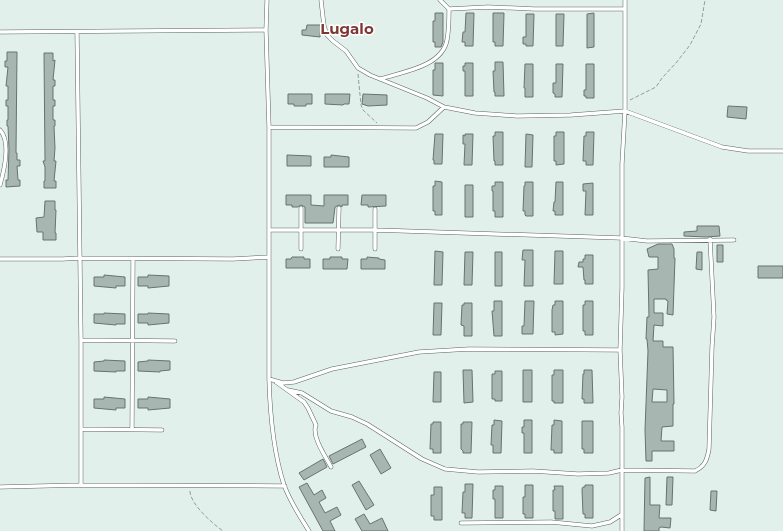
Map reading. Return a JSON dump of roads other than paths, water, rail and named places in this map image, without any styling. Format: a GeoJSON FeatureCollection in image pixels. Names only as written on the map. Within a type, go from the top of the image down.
{"type":"FeatureCollection","features":[{"type":"Feature","properties":{"kind":"lane"},"geometry":{"type":"LineString","coordinates":[[268,0],[266,30],[269,127],[270,420],[276,453],[285,486],[309,531]]}},
{"type":"Feature","properties":{"kind":"lane"},"geometry":{"type":"LineString","coordinates":[[322,0],[324,26],[327,35],[346,51],[358,68],[370,75],[427,98],[444,107],[475,113],[517,116],[571,115],[625,111],[722,147],[748,151],[783,151]]}},
{"type":"Feature","properties":{"kind":"lane"},"geometry":{"type":"LineString","coordinates":[[380,78],[426,65],[444,48],[447,41],[449,9],[440,0]]}},
{"type":"Feature","properties":{"kind":"lane"},"geometry":{"type":"LineString","coordinates":[[622,531],[620,413],[622,397],[620,350],[622,288],[622,164],[625,111],[625,0]]}},
{"type":"Feature","properties":{"kind":"lane"},"geometry":{"type":"LineString","coordinates":[[449,9],[470,7],[540,9],[625,8]]}},
{"type":"Feature","properties":{"kind":"lane"},"geometry":{"type":"LineString","coordinates":[[0,32],[266,30]]}},
{"type":"Feature","properties":{"kind":"lane"},"geometry":{"type":"LineString","coordinates":[[77,32],[81,340],[81,486]]}},
{"type":"Feature","properties":{"kind":"lane"},"geometry":{"type":"LineString","coordinates":[[269,127],[383,129],[416,128],[428,122],[444,107]]}},
{"type":"Feature","properties":{"kind":"lane"},"geometry":{"type":"LineString","coordinates":[[0,130],[3,134],[6,148],[5,164],[0,185]]}},
{"type":"Feature","properties":{"kind":"lane"},"geometry":{"type":"LineString","coordinates":[[301,208],[301,249]]}},
{"type":"Feature","properties":{"kind":"lane"},"geometry":{"type":"LineString","coordinates":[[338,249],[339,208]]}},
{"type":"Feature","properties":{"kind":"lane"},"geometry":{"type":"LineString","coordinates":[[375,209],[375,249]]}},
{"type":"Feature","properties":{"kind":"lane"},"geometry":{"type":"LineString","coordinates":[[269,230],[376,230],[621,238],[647,241],[710,239],[734,240]]}},
{"type":"Feature","properties":{"kind":"lane"},"geometry":{"type":"LineString","coordinates":[[288,390],[302,393],[331,411],[352,417],[368,424],[422,459],[445,469],[478,472],[533,471],[578,474],[609,473],[622,470],[694,470],[701,468],[705,465],[708,459],[709,449],[714,317],[710,239]]}},
{"type":"Feature","properties":{"kind":"lane"},"geometry":{"type":"LineString","coordinates":[[0,259],[233,259],[269,257]]}},
{"type":"Feature","properties":{"kind":"lane"},"geometry":{"type":"LineString","coordinates":[[132,429],[133,259]]}},
{"type":"Feature","properties":{"kind":"lane"},"geometry":{"type":"LineString","coordinates":[[81,340],[175,341]]}},
{"type":"Feature","properties":{"kind":"lane"},"geometry":{"type":"LineString","coordinates":[[274,381],[294,382],[332,370],[418,352],[469,349],[620,350]]}},
{"type":"Feature","properties":{"kind":"lane"},"geometry":{"type":"LineString","coordinates":[[269,379],[288,390],[304,402],[316,425],[314,429],[319,445],[331,467]]}},
{"type":"Feature","properties":{"kind":"lane"},"geometry":{"type":"LineString","coordinates":[[81,429],[162,430]]}},
{"type":"Feature","properties":{"kind":"lane"},"geometry":{"type":"LineString","coordinates":[[0,487],[190,485],[285,486]]}},
{"type":"Feature","properties":{"kind":"lane"},"geometry":{"type":"LineString","coordinates":[[461,523],[551,522],[592,526],[610,522],[621,515]]}},
{"type":"Feature","properties":{"kind":"district","name":"Lugalo"},"geometry":{"type":"Point","coordinates":[347,29]}}]}
